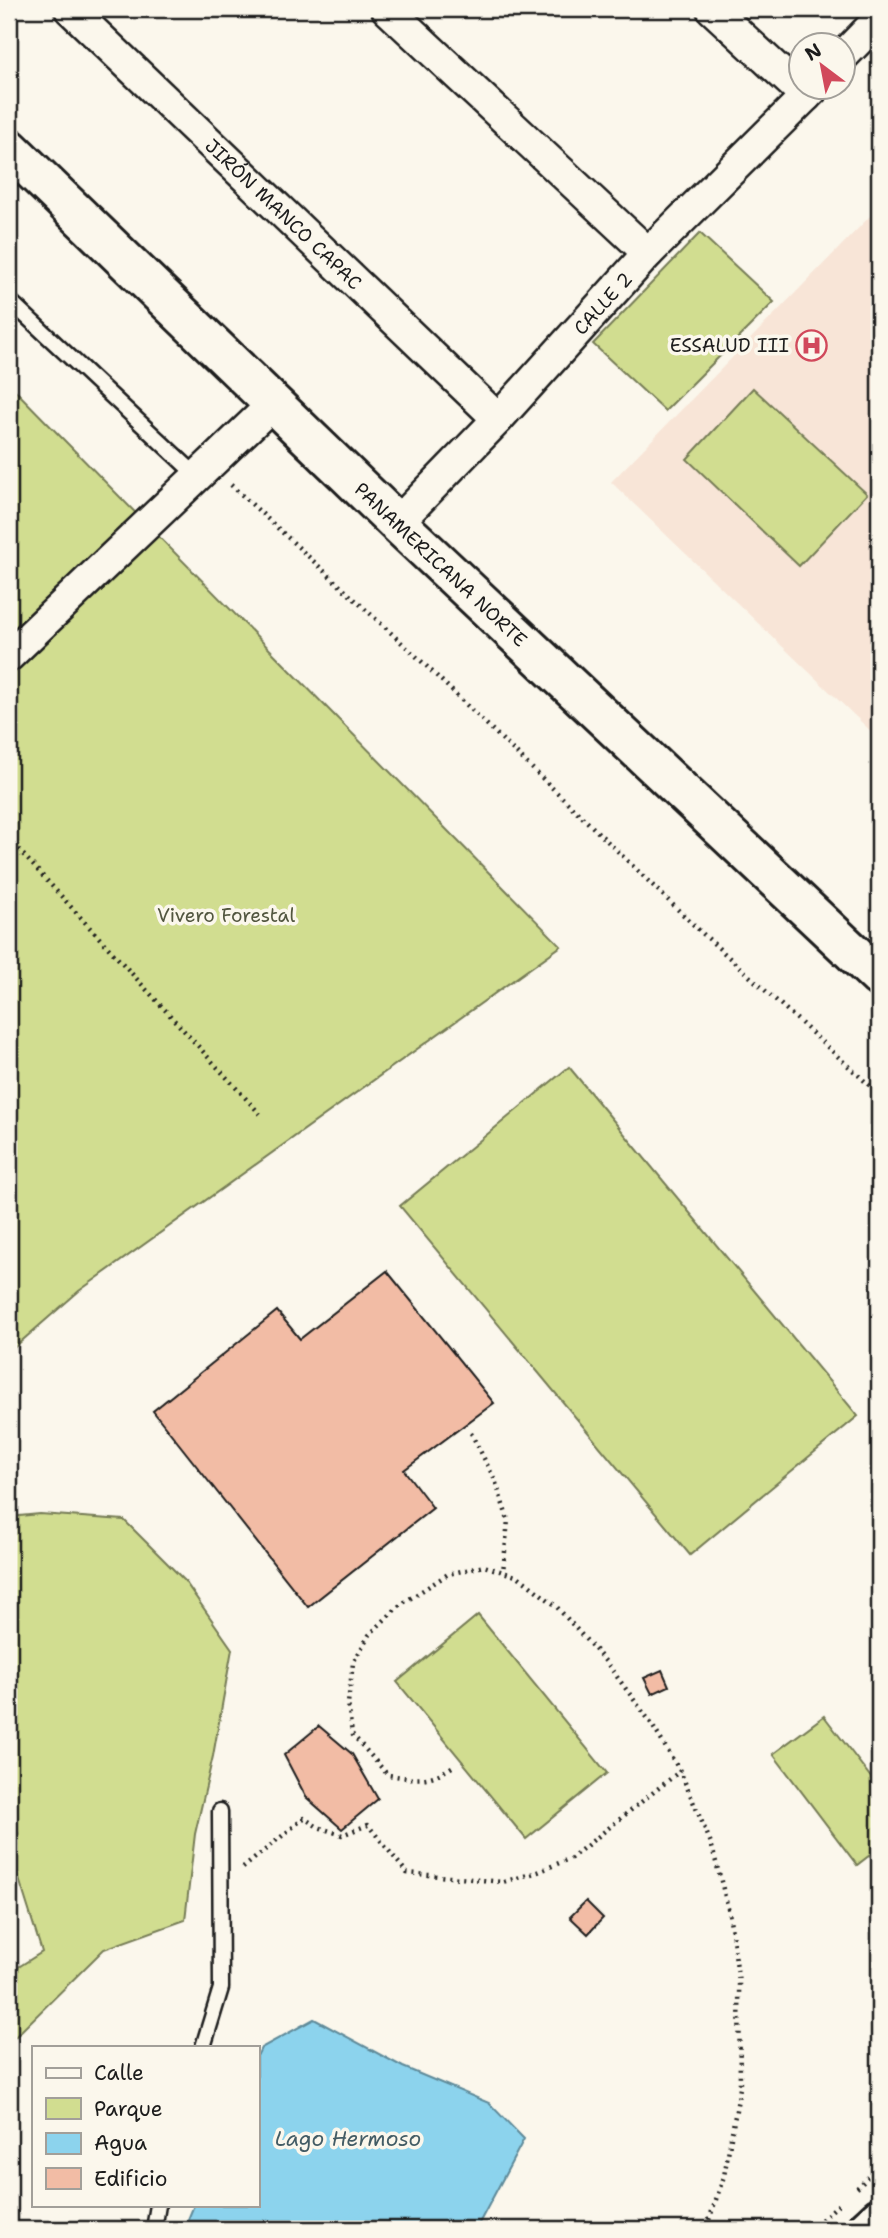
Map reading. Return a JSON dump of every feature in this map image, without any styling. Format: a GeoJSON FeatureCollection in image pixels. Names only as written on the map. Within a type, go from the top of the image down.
{"type":"FeatureCollection","features":[{"type":"Feature","properties":{"kind":"main road","name":"PANAMERICANA NORTE"},"geometry":{"type":"LineString","coordinates":[[9,148],[397,523],[879,977]]}},
{"type":"Feature","properties":{"kind":"main road"},"geometry":{"type":"LineString","coordinates":[[867,2229],[879,2218]]}},
{"type":"Feature","properties":{"kind":"street","name":"JIRÓN MANCO CAPAC"},"geometry":{"type":"LineString","coordinates":[[70,9],[498,419]]}},
{"type":"Feature","properties":{"kind":"street"},"geometry":{"type":"LineString","coordinates":[[387,9],[648,253]]}},
{"type":"Feature","properties":{"kind":"street"},"geometry":{"type":"LineString","coordinates":[[712,9],[786,72]]}},
{"type":"Feature","properties":{"kind":"street"},"geometry":{"type":"LineString","coordinates":[[856,43],[879,19]]}},
{"type":"Feature","properties":{"kind":"street","name":"CALLE 2"},"geometry":{"type":"LineString","coordinates":[[397,523],[498,419],[648,253],[800,102]]}},
{"type":"Feature","properties":{"kind":"street"},"geometry":{"type":"LineString","coordinates":[[9,656],[274,403]]}},
{"type":"Feature","properties":{"kind":"lane"},"geometry":{"type":"LineString","coordinates":[[9,300],[203,470]]}},
{"type":"Feature","properties":{"kind":"lane"},"geometry":{"type":"LineString","coordinates":[[203,2046],[221,1988],[220,1811]]}},
{"type":"Feature","properties":{"kind":"lane"},"geometry":{"type":"LineString","coordinates":[[154,2229],[158,2206]]}},
{"type":"Feature","properties":{"kind":"path"},"geometry":{"type":"LineString","coordinates":[[203,470],[416,656],[701,932],[879,1094]]}},
{"type":"Feature","properties":{"kind":"path"},"geometry":{"type":"LineString","coordinates":[[9,839],[260,1114]]}},
{"type":"Feature","properties":{"kind":"path"},"geometry":{"type":"LineString","coordinates":[[471,1433],[495,1480],[508,1521],[503,1572]]}},
{"type":"Feature","properties":{"kind":"path"},"geometry":{"type":"LineString","coordinates":[[452,1767],[434,1777],[417,1779],[388,1775],[352,1734],[348,1703],[353,1663],[369,1635],[400,1605],[448,1574],[484,1566],[519,1577],[555,1605],[606,1662],[649,1720],[680,1771],[711,1843],[729,1912],[740,1982],[740,2088],[724,2175],[706,2229]]}},
{"type":"Feature","properties":{"kind":"path"},"geometry":{"type":"LineString","coordinates":[[220,1887],[304,1818],[318,1827],[342,1835],[368,1825],[407,1873],[503,1882],[538,1872],[571,1858],[680,1771]]}},
{"type":"Feature","properties":{"kind":"shaded area","name":"ESSALUD III"},"geometry":{"type":"Polygon","coordinates":[[[879,207],[879,739],[611,482],[879,207]]]}},
{"type":"Feature","properties":{"kind":"green space"},"geometry":{"type":"Polygon","coordinates":[[[700,233],[774,302],[665,411],[593,344],[700,233]]]}},
{"type":"Feature","properties":{"kind":"green space","name":"Vivero Forestal"},"geometry":{"type":"Polygon","coordinates":[[[9,384],[561,946],[79,1291],[9,1352],[9,384]]]}},
{"type":"Feature","properties":{"kind":"green space"},"geometry":{"type":"Polygon","coordinates":[[[753,388],[867,494],[799,566],[687,459],[753,388]]]}},
{"type":"Feature","properties":{"kind":"green space"},"geometry":{"type":"Polygon","coordinates":[[[569,1067],[858,1416],[690,1555],[400,1206],[569,1067]]]}},
{"type":"Feature","properties":{"kind":"green space"},"geometry":{"type":"Polygon","coordinates":[[[40,1514],[124,1520],[184,1580],[232,1649],[213,1756],[195,1834],[185,1920],[104,1949],[9,2043],[9,1973],[42,1952],[15,1866],[18,1833],[9,1830],[9,1517],[40,1514]]]}},
{"type":"Feature","properties":{"kind":"green space"},"geometry":{"type":"Polygon","coordinates":[[[478,1615],[607,1773],[526,1839],[397,1682],[478,1615]]]}},
{"type":"Feature","properties":{"kind":"green space"},"geometry":{"type":"Polygon","coordinates":[[[824,1716],[879,1788],[879,1848],[857,1865],[773,1754],[824,1716]]]}},
{"type":"Feature","properties":{"kind":"water","name":"Lago Hermoso"},"geometry":{"type":"Polygon","coordinates":[[[314,2019],[403,2067],[489,2103],[524,2139],[476,2229],[184,2229],[194,2206],[259,2206],[261,2048],[314,2019]]]}},
{"type":"Feature","properties":{"kind":"building"},"geometry":{"type":"Polygon","coordinates":[[[387,1271],[494,1403],[404,1470],[433,1508],[308,1607],[153,1411],[277,1311],[300,1339],[387,1271]]]}},
{"type":"Feature","properties":{"kind":"building"},"geometry":{"type":"Polygon","coordinates":[[[662,1670],[669,1686],[652,1694],[644,1678],[662,1670]]]}},
{"type":"Feature","properties":{"kind":"building"},"geometry":{"type":"Polygon","coordinates":[[[319,1726],[352,1754],[378,1799],[342,1829],[306,1797],[284,1755],[319,1726]]]}},
{"type":"Feature","properties":{"kind":"building"},"geometry":{"type":"Polygon","coordinates":[[[586,1901],[603,1918],[588,1934],[570,1917],[586,1901]]]}},
{"type":"Feature","properties":{"kind":"place","name":"ESSALUD III"},"geometry":{"type":"Point","coordinates":[812,345]}}]}
